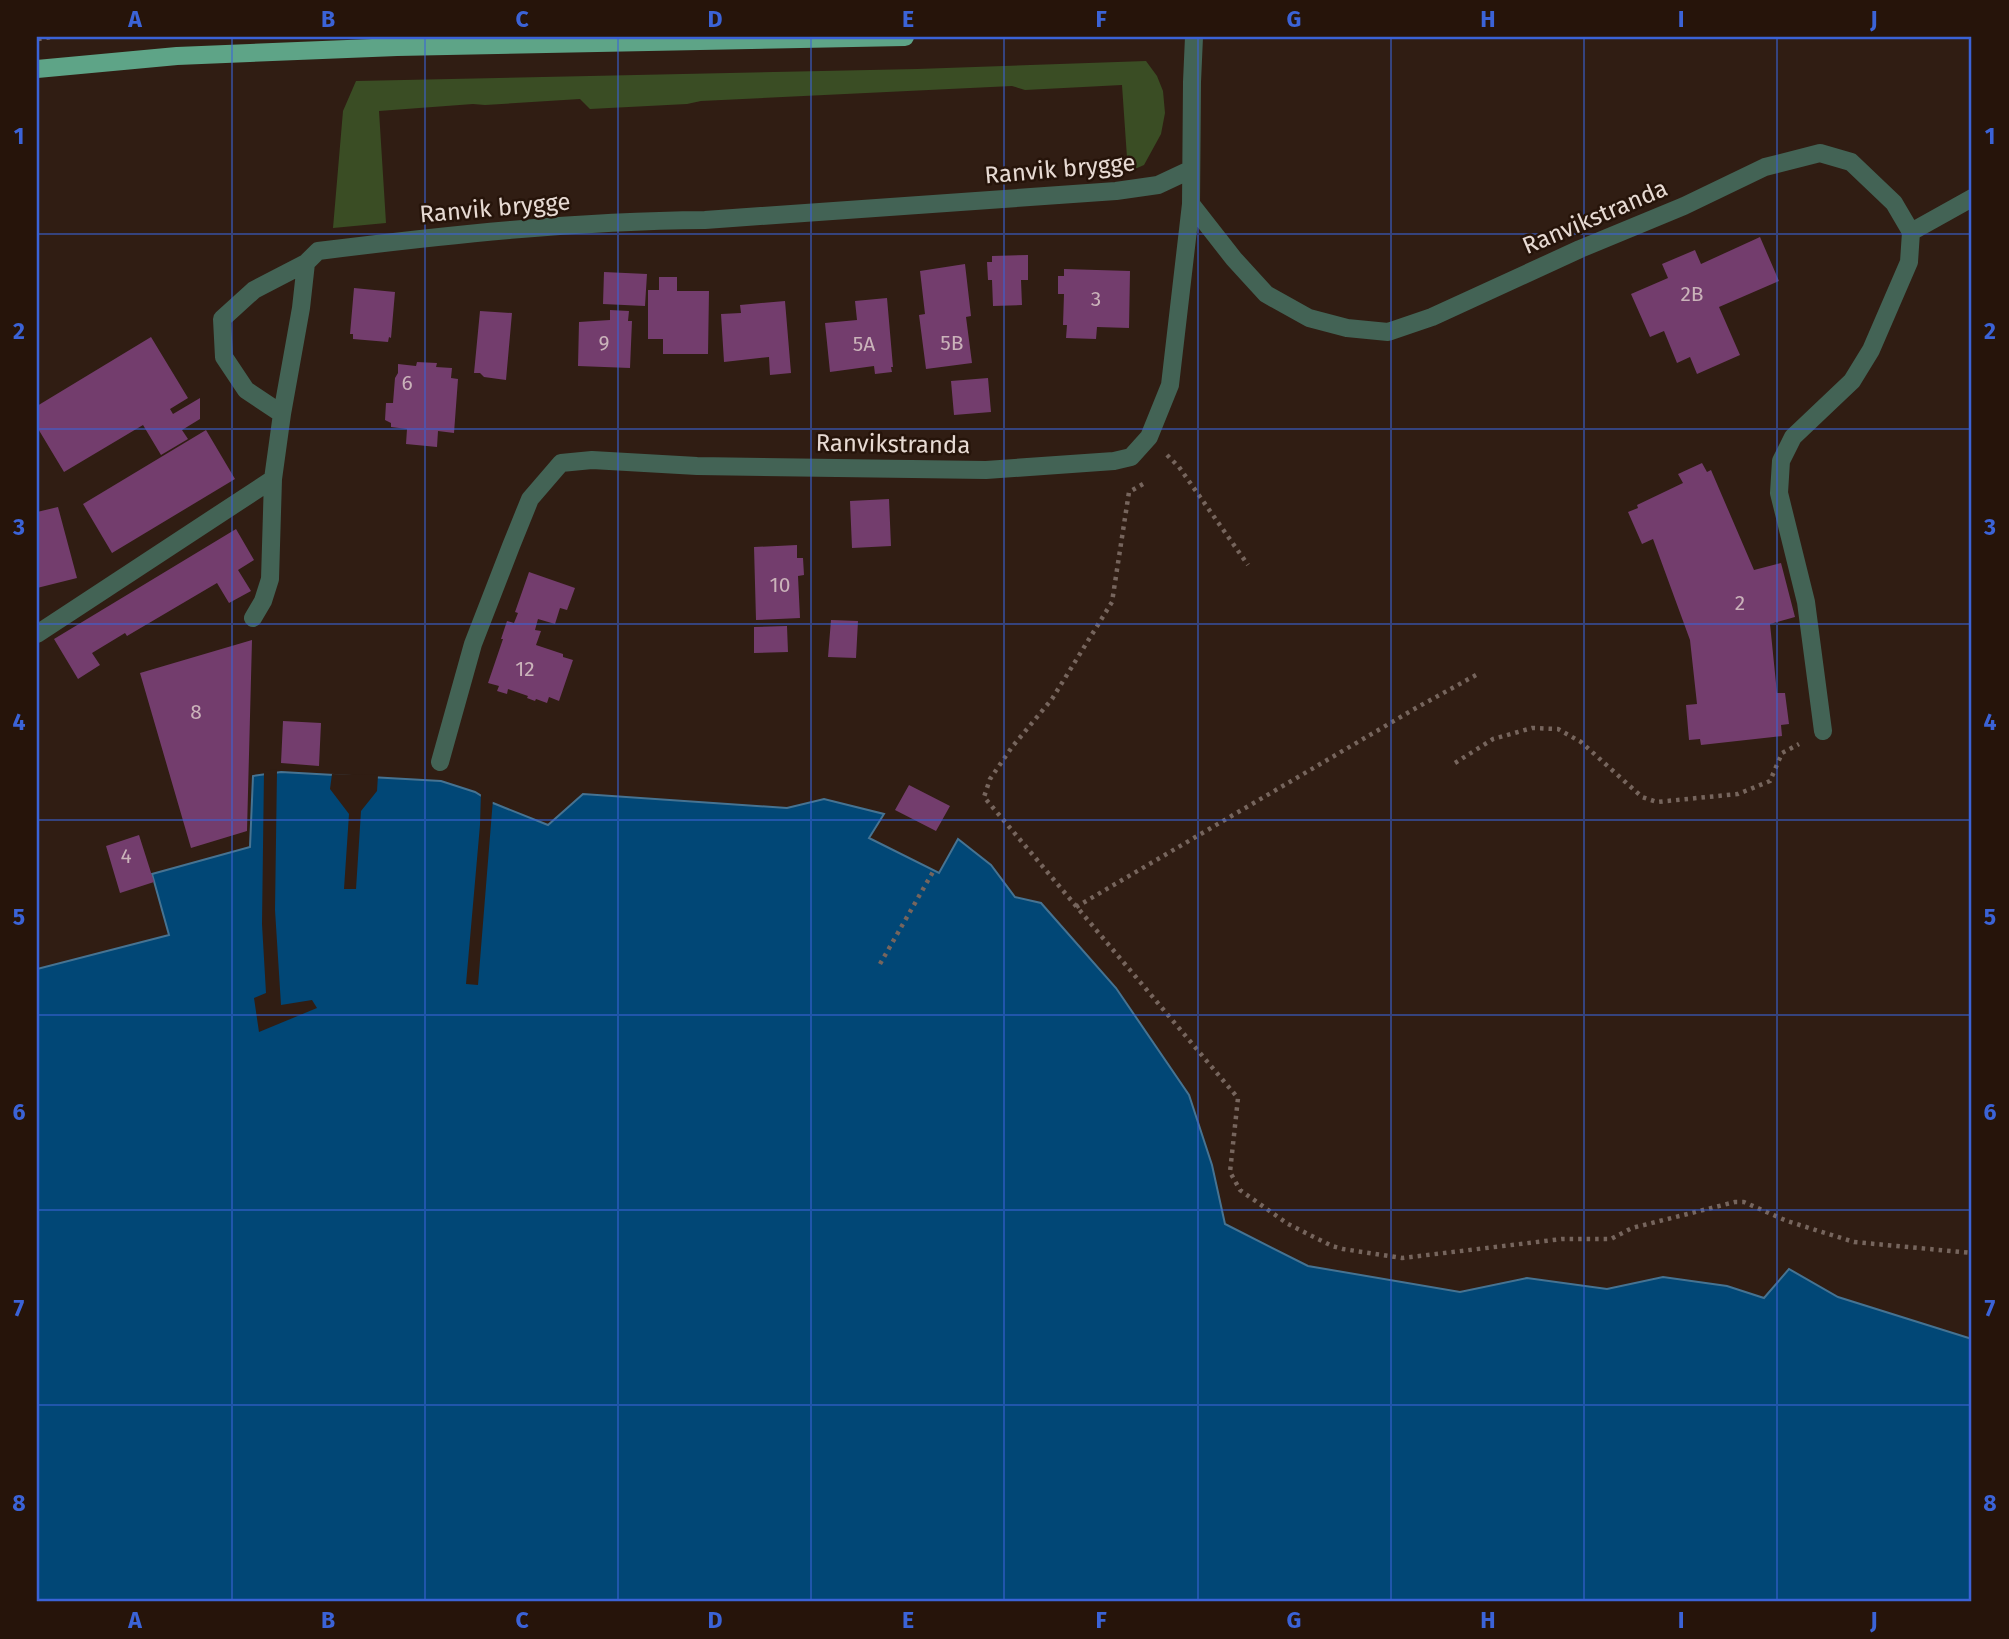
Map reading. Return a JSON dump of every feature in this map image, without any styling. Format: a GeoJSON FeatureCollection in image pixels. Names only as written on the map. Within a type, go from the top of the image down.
{"type":"FeatureCollection","features":[{"type":"Feature","properties":{"kind":"main road"},"geometry":{"type":"LineString","coordinates":[[37,69],[177,56],[397,47],[905,37]]}},
{"type":"Feature","properties":{"kind":"street"},"geometry":{"type":"LineString","coordinates":[[1131,457],[1149,437],[1170,385],[1191,204],[1194,37]]}},
{"type":"Feature","properties":{"kind":"street","name":"Ranvikstranda"},"geometry":{"type":"LineString","coordinates":[[1191,204],[1266,295],[1309,318],[1347,328],[1388,332],[1432,317],[1766,167],[1820,153],[1850,162],[1894,203],[1912,232]]}},
{"type":"Feature","properties":{"kind":"street","name":"Ranvik brygge"},"geometry":{"type":"LineString","coordinates":[[282,414],[246,390],[224,357],[222,319],[254,290],[306,263],[318,251],[435,236],[1116,191],[1158,185],[1190,170]]}},
{"type":"Feature","properties":{"kind":"street"},"geometry":{"type":"LineString","coordinates":[[1823,731],[1806,602],[1779,493],[1781,461],[1793,437],[1852,381],[1871,350],[1909,262],[1912,232],[1972,198]]}},
{"type":"Feature","properties":{"kind":"street"},"geometry":{"type":"LineString","coordinates":[[253,618],[263,601],[270,579],[273,479],[306,263]]}},
{"type":"Feature","properties":{"kind":"street","name":"Ranvikstranda"},"geometry":{"type":"LineString","coordinates":[[440,762],[473,644],[530,499],[561,463],[592,460],[697,466],[986,470],[1114,461],[1131,457]]}},
{"type":"Feature","properties":{"kind":"street"},"geometry":{"type":"LineString","coordinates":[[37,634],[273,479]]}},
{"type":"Feature","properties":{"kind":"path"},"geometry":{"type":"LineString","coordinates":[[37,39],[52,37]]}},
{"type":"Feature","properties":{"kind":"path"},"geometry":{"type":"LineString","coordinates":[[1131,457],[1146,482],[1129,492],[1112,602],[1052,699],[1012,747],[990,779],[984,797],[1238,1098],[1230,1172],[1240,1190],[1288,1224],[1332,1246],[1402,1258],[1562,1239],[1611,1239],[1632,1228],[1735,1202],[1744,1202],[1787,1222],[1854,1242],[1972,1253]]}},
{"type":"Feature","properties":{"kind":"path"},"geometry":{"type":"LineString","coordinates":[[1179,467],[1248,565]]}},
{"type":"Feature","properties":{"kind":"path"},"geometry":{"type":"LineString","coordinates":[[1076,907],[1476,674]]}},
{"type":"Feature","properties":{"kind":"path"},"geometry":{"type":"LineString","coordinates":[[1455,763],[1493,739],[1532,728],[1558,729],[1581,742],[1642,797],[1657,802],[1738,794],[1770,781],[1782,753],[1823,731]]}},
{"type":"Feature","properties":{"kind":"path"},"geometry":{"type":"LineString","coordinates":[[880,964],[934,870]]}},
{"type":"Feature","properties":{"kind":"green space"},"geometry":{"type":"Polygon","coordinates":[[[1146,61],[1157,76],[1163,91],[1165,113],[1161,134],[1144,165],[1128,172],[1122,85],[1025,90],[1012,86],[590,109],[580,99],[379,111],[386,223],[333,228],[343,111],[356,81],[917,69],[1146,61]]]}},
{"type":"Feature","properties":{"kind":"water"},"geometry":{"type":"Polygon","coordinates":[[[281,772],[441,781],[475,792],[493,803],[548,825],[583,794],[787,808],[824,799],[884,814],[869,838],[939,873],[958,839],[991,865],[1015,897],[1041,903],[1116,988],[1189,1095],[1212,1165],[1225,1224],[1308,1266],[1460,1292],[1527,1278],[1607,1289],[1663,1277],[1727,1286],[1764,1298],[1789,1269],[1838,1297],[1972,1339],[1972,1602],[37,1602],[37,969],[169,935],[152,874],[250,847],[253,776],[281,772]]]}},
{"type":"Feature","properties":{"kind":"pier"},"geometry":{"type":"Polygon","coordinates":[[[277,769],[275,910],[281,1005],[312,1000],[317,1008],[259,1032],[254,998],[266,993],[262,924],[264,771],[277,769]]]}},
{"type":"Feature","properties":{"kind":"pier"},"geometry":{"type":"Polygon","coordinates":[[[332,774],[378,775],[377,791],[361,811],[356,889],[344,889],[349,814],[330,789],[332,774]]]}},
{"type":"Feature","properties":{"kind":"pier"},"geometry":{"type":"Polygon","coordinates":[[[481,791],[493,799],[478,985],[466,984],[481,791]]]}},
{"type":"Feature","properties":{"kind":"building"},"geometry":{"type":"Polygon","coordinates":[[[1760,237],[1779,281],[1719,307],[1740,355],[1697,374],[1690,357],[1677,363],[1664,331],[1650,337],[1631,294],[1668,278],[1662,264],[1695,250],[1701,264],[1760,237]]]}},
{"type":"Feature","properties":{"kind":"building"},"geometry":{"type":"Polygon","coordinates":[[[1028,255],[1028,280],[1021,280],[1022,305],[993,306],[992,280],[988,280],[987,262],[992,262],[992,256],[1028,255]]]}},
{"type":"Feature","properties":{"kind":"building"},"geometry":{"type":"Polygon","coordinates":[[[965,264],[971,316],[966,317],[972,363],[926,369],[919,315],[925,314],[920,271],[965,264]]]}},
{"type":"Feature","properties":{"kind":"building"},"geometry":{"type":"Polygon","coordinates":[[[1064,269],[1130,271],[1129,328],[1097,327],[1096,339],[1066,338],[1067,325],[1063,325],[1064,294],[1058,294],[1058,276],[1064,276],[1064,269]]]}},
{"type":"Feature","properties":{"kind":"building"},"geometry":{"type":"Polygon","coordinates":[[[604,272],[647,274],[645,306],[603,304],[604,272]]]}},
{"type":"Feature","properties":{"kind":"building"},"geometry":{"type":"Polygon","coordinates":[[[659,277],[677,277],[677,291],[709,291],[708,354],[663,354],[663,339],[648,339],[648,290],[659,290],[659,277]]]}},
{"type":"Feature","properties":{"kind":"building"},"geometry":{"type":"Polygon","coordinates":[[[354,288],[395,292],[391,338],[389,337],[388,342],[353,339],[353,334],[350,334],[354,288]]]}},
{"type":"Feature","properties":{"kind":"building"},"geometry":{"type":"Polygon","coordinates":[[[887,298],[892,372],[875,374],[874,366],[830,372],[825,323],[857,320],[855,301],[887,298]]]}},
{"type":"Feature","properties":{"kind":"building"},"geometry":{"type":"Polygon","coordinates":[[[785,301],[791,373],[770,375],[769,357],[724,362],[721,314],[741,313],[740,305],[785,301]]]}},
{"type":"Feature","properties":{"kind":"building"},"geometry":{"type":"Polygon","coordinates":[[[610,310],[629,311],[628,321],[632,321],[630,368],[578,366],[579,322],[610,320],[610,310]]]}},
{"type":"Feature","properties":{"kind":"building"},"geometry":{"type":"Polygon","coordinates":[[[480,311],[512,313],[506,380],[474,373],[480,311]]]}},
{"type":"Feature","properties":{"kind":"building"},"geometry":{"type":"Polygon","coordinates":[[[151,337],[188,398],[170,409],[173,414],[200,398],[200,419],[182,430],[188,439],[161,455],[143,425],[64,472],[37,427],[37,406],[151,337]]]}},
{"type":"Feature","properties":{"kind":"building"},"geometry":{"type":"Polygon","coordinates":[[[417,362],[437,363],[436,367],[452,368],[451,378],[458,379],[454,433],[438,431],[437,447],[406,444],[407,429],[391,427],[391,423],[385,420],[386,403],[393,403],[398,364],[416,366],[417,362]]]}},
{"type":"Feature","properties":{"kind":"building"},"geometry":{"type":"Polygon","coordinates":[[[988,378],[991,412],[954,415],[951,381],[988,378]]]}},
{"type":"Feature","properties":{"kind":"building"},"geometry":{"type":"Polygon","coordinates":[[[206,430],[235,479],[112,553],[83,504],[206,430]]]}},
{"type":"Feature","properties":{"kind":"building"},"geometry":{"type":"Polygon","coordinates":[[[1702,463],[1707,472],[1711,470],[1754,570],[1781,563],[1795,617],[1770,624],[1777,693],[1785,693],[1789,724],[1781,725],[1782,736],[1701,745],[1700,739],[1689,740],[1686,705],[1697,704],[1690,640],[1653,539],[1642,544],[1628,512],[1683,483],[1678,474],[1702,463]]]}},
{"type":"Feature","properties":{"kind":"building"},"geometry":{"type":"Polygon","coordinates":[[[889,499],[891,546],[852,548],[850,501],[889,499]]]}},
{"type":"Feature","properties":{"kind":"building"},"geometry":{"type":"Polygon","coordinates":[[[58,507],[77,578],[37,588],[37,512],[58,507]]]}},
{"type":"Feature","properties":{"kind":"building"},"geometry":{"type":"Polygon","coordinates":[[[236,529],[254,560],[238,570],[251,591],[229,603],[217,583],[127,636],[125,633],[92,653],[100,665],[78,679],[54,639],[236,529]]]}},
{"type":"Feature","properties":{"kind":"building"},"geometry":{"type":"Polygon","coordinates":[[[797,545],[797,558],[803,558],[804,575],[798,576],[800,618],[756,620],[754,547],[797,545]]]}},
{"type":"Feature","properties":{"kind":"building"},"geometry":{"type":"Polygon","coordinates":[[[529,572],[575,588],[567,610],[560,608],[555,624],[538,619],[535,630],[541,631],[536,645],[573,660],[559,701],[549,697],[547,703],[536,699],[535,701],[508,689],[507,694],[497,691],[499,686],[488,683],[507,621],[514,623],[518,613],[515,612],[529,572]]]}},
{"type":"Feature","properties":{"kind":"building"},"geometry":{"type":"Polygon","coordinates":[[[831,620],[858,621],[856,658],[828,657],[831,620]]]}},
{"type":"Feature","properties":{"kind":"building"},"geometry":{"type":"Polygon","coordinates":[[[787,626],[788,652],[754,653],[754,627],[787,626]]]}},
{"type":"Feature","properties":{"kind":"building"},"geometry":{"type":"Polygon","coordinates":[[[252,640],[247,831],[191,848],[140,673],[252,640]]]}},
{"type":"Feature","properties":{"kind":"building"},"geometry":{"type":"Polygon","coordinates":[[[283,721],[321,723],[319,766],[281,763],[283,721]]]}},
{"type":"Feature","properties":{"kind":"building"},"geometry":{"type":"Polygon","coordinates":[[[909,785],[950,806],[936,831],[895,810],[909,785]]]}},
{"type":"Feature","properties":{"kind":"building"},"geometry":{"type":"Polygon","coordinates":[[[139,835],[154,882],[120,893],[106,846],[139,835]]]}}]}
